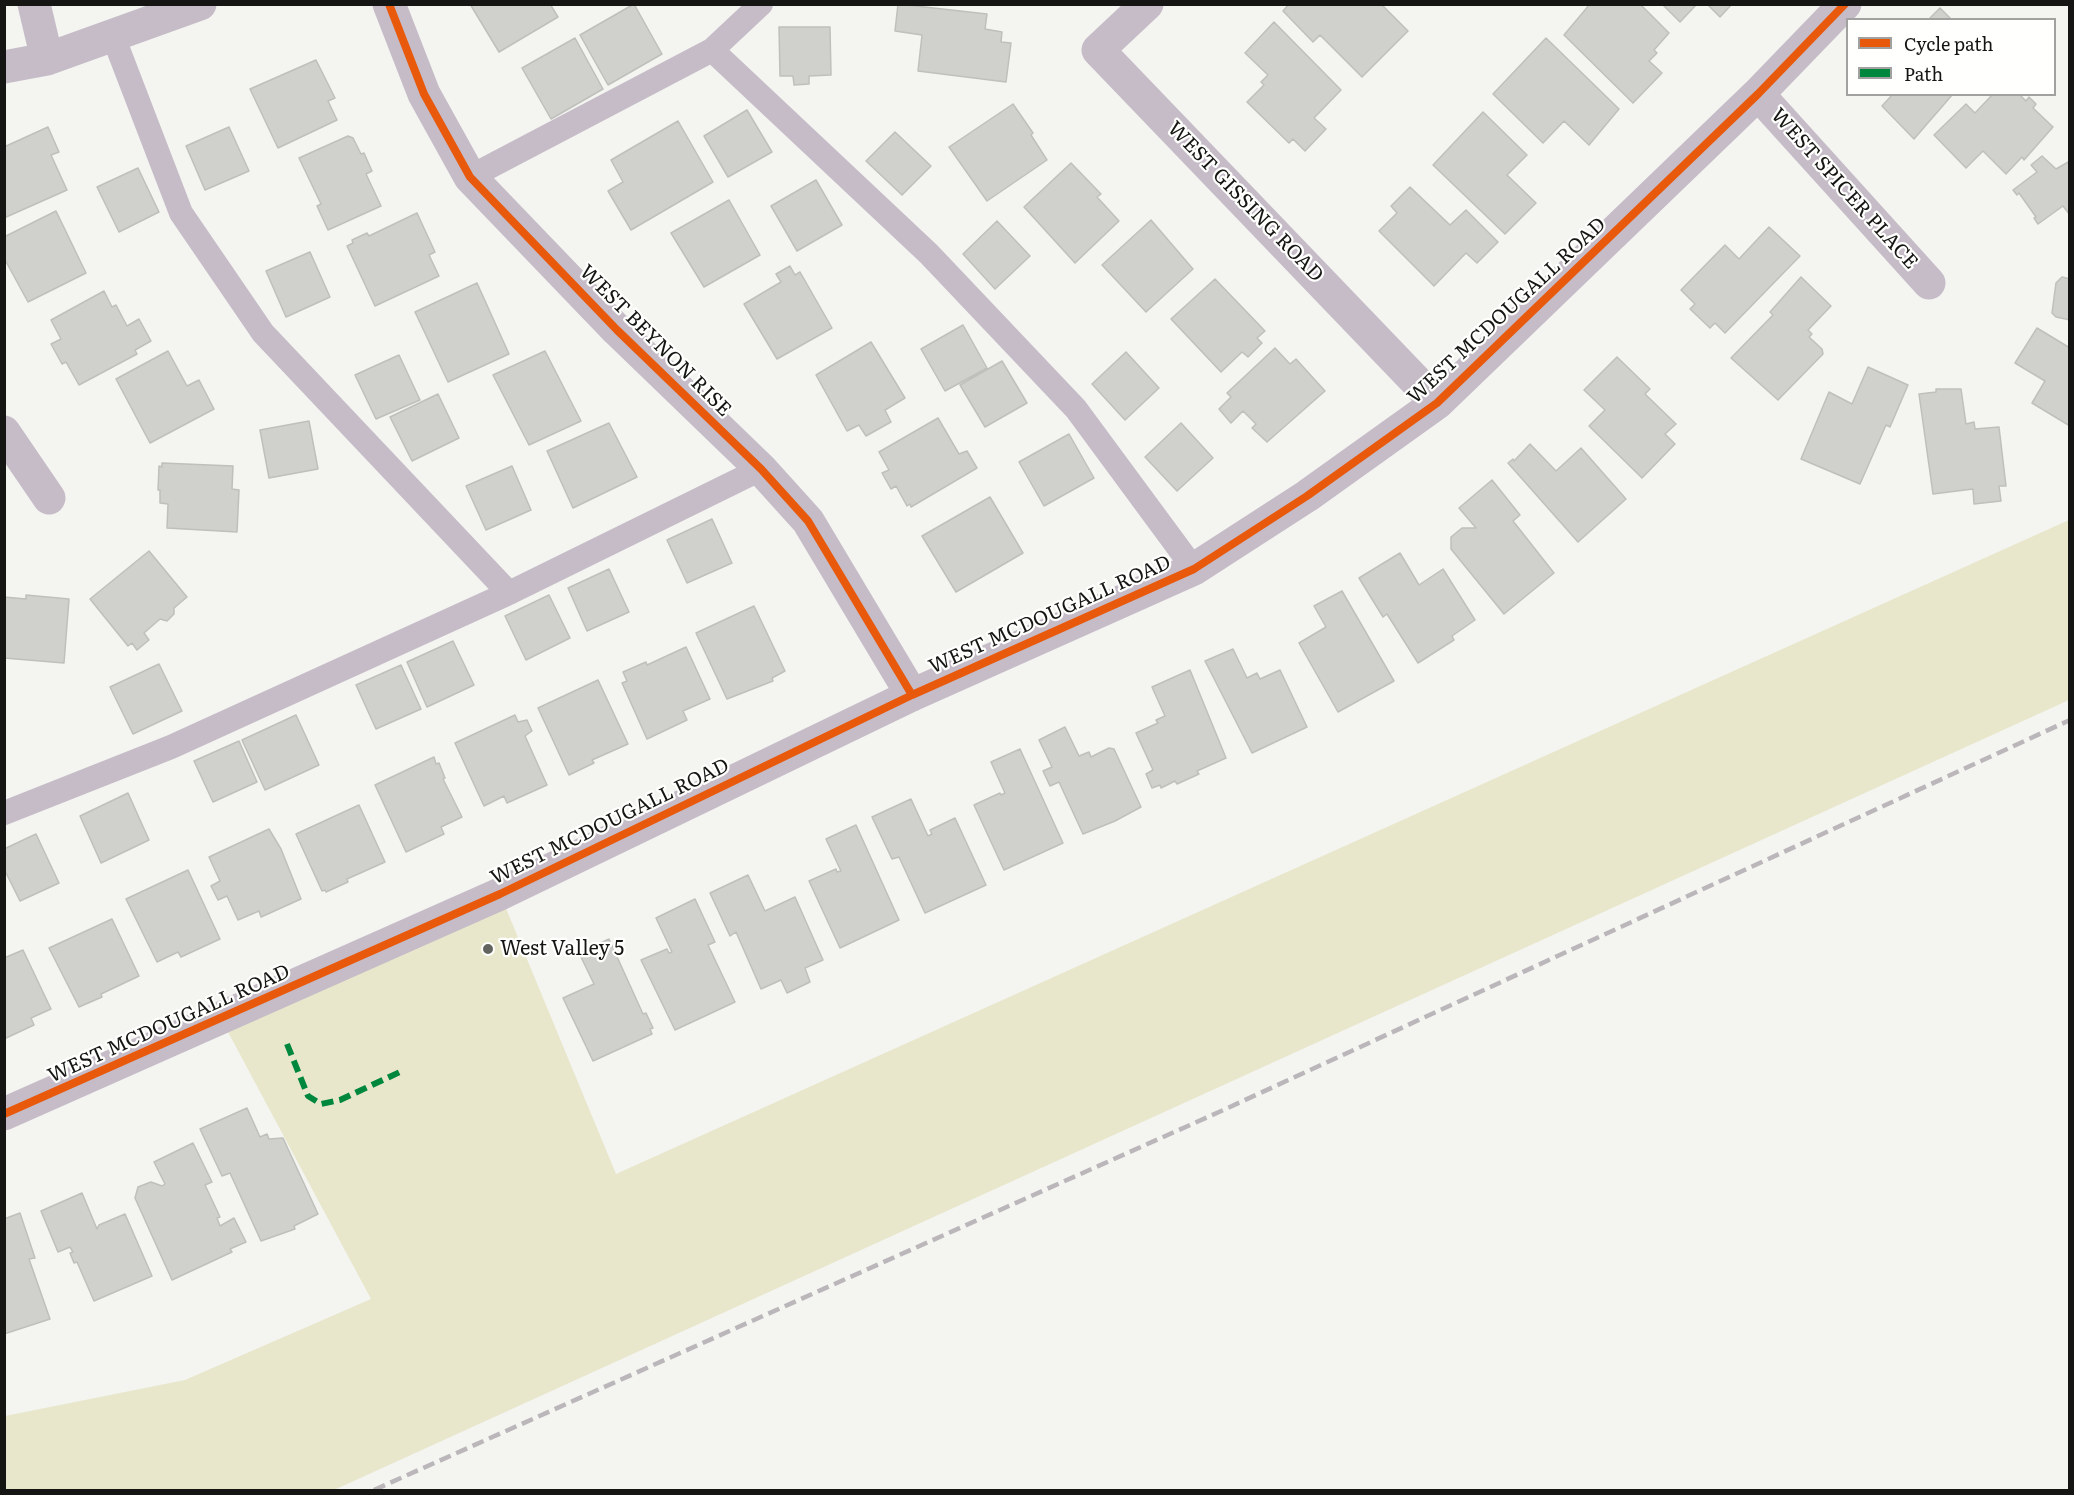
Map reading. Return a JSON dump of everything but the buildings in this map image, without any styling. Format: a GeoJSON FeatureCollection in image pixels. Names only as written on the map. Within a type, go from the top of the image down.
{"type":"FeatureCollection","features":[{"type":"Feature","properties":{"kind":"street"},"geometry":{"type":"LineString","coordinates":[[34,4],[47,59]]}},
{"type":"Feature","properties":{"kind":"street"},"geometry":{"type":"LineString","coordinates":[[4,67],[47,59],[200,4]]}},
{"type":"Feature","properties":{"kind":"street","name":"WEST BEYNON RISE"},"geometry":{"type":"LineString","coordinates":[[389,4],[424,94],[470,177],[617,330],[761,469],[808,521],[912,694]]}},
{"type":"Feature","properties":{"kind":"street","name":"WEST GISSING ROAD"},"geometry":{"type":"LineString","coordinates":[[1147,4],[1098,50],[1437,403]]}},
{"type":"Feature","properties":{"kind":"street","name":"WEST MCDOUGALL ROAD"},"geometry":{"type":"LineString","coordinates":[[4,1114],[500,894],[912,694],[1194,569],[1307,496],[1437,403],[1758,94],[1845,4]]}},
{"type":"Feature","properties":{"kind":"street","name":"WEST SPICER PLACE"},"geometry":{"type":"LineString","coordinates":[[1758,94],[1929,284]]}},
{"type":"Feature","properties":{"kind":"street"},"geometry":{"type":"LineString","coordinates":[[4,432],[49,498]]}},
{"type":"Feature","properties":{"kind":"lane"},"geometry":{"type":"LineString","coordinates":[[470,177],[712,50],[761,4]]}},
{"type":"Feature","properties":{"kind":"lane"},"geometry":{"type":"LineString","coordinates":[[113,36],[181,213],[263,333],[509,593]]}},
{"type":"Feature","properties":{"kind":"lane"},"geometry":{"type":"LineString","coordinates":[[712,50],[929,254],[1076,409],[1194,569]]}},
{"type":"Feature","properties":{"kind":"lane"},"geometry":{"type":"LineString","coordinates":[[4,813],[171,747],[509,593],[761,469]]}},
{"type":"Feature","properties":{"kind":"green space"},"geometry":{"type":"Polygon","coordinates":[[[2069,520],[2069,700],[334,1490],[5,1490],[5,1416],[185,1380],[371,1299],[221,1019],[500,894],[616,1174],[2069,520]]]}},
{"type":"Feature","properties":{"kind":"railway"},"geometry":{"type":"LineString","coordinates":[[374,1490],[1219,1112],[2070,720]]}},
{"type":"Feature","properties":{"kind":"marked path"},"geometry":{"type":"LineString","coordinates":[[287,1044],[308,1096],[321,1104],[340,1100],[402,1071]]}},
{"type":"Feature","properties":{"kind":"cycle path"},"geometry":{"type":"LineString","coordinates":[[389,4],[424,94],[470,177],[617,330],[761,469],[808,521],[912,695]]}},
{"type":"Feature","properties":{"kind":"cycle path"},"geometry":{"type":"LineString","coordinates":[[4,1114],[500,894],[912,695],[1194,569],[1307,496],[1437,403],[1758,94],[1845,4]]}},
{"type":"Feature","properties":{"kind":"place","name":"West Valley 5"},"geometry":{"type":"Point","coordinates":[488,949]}}]}
